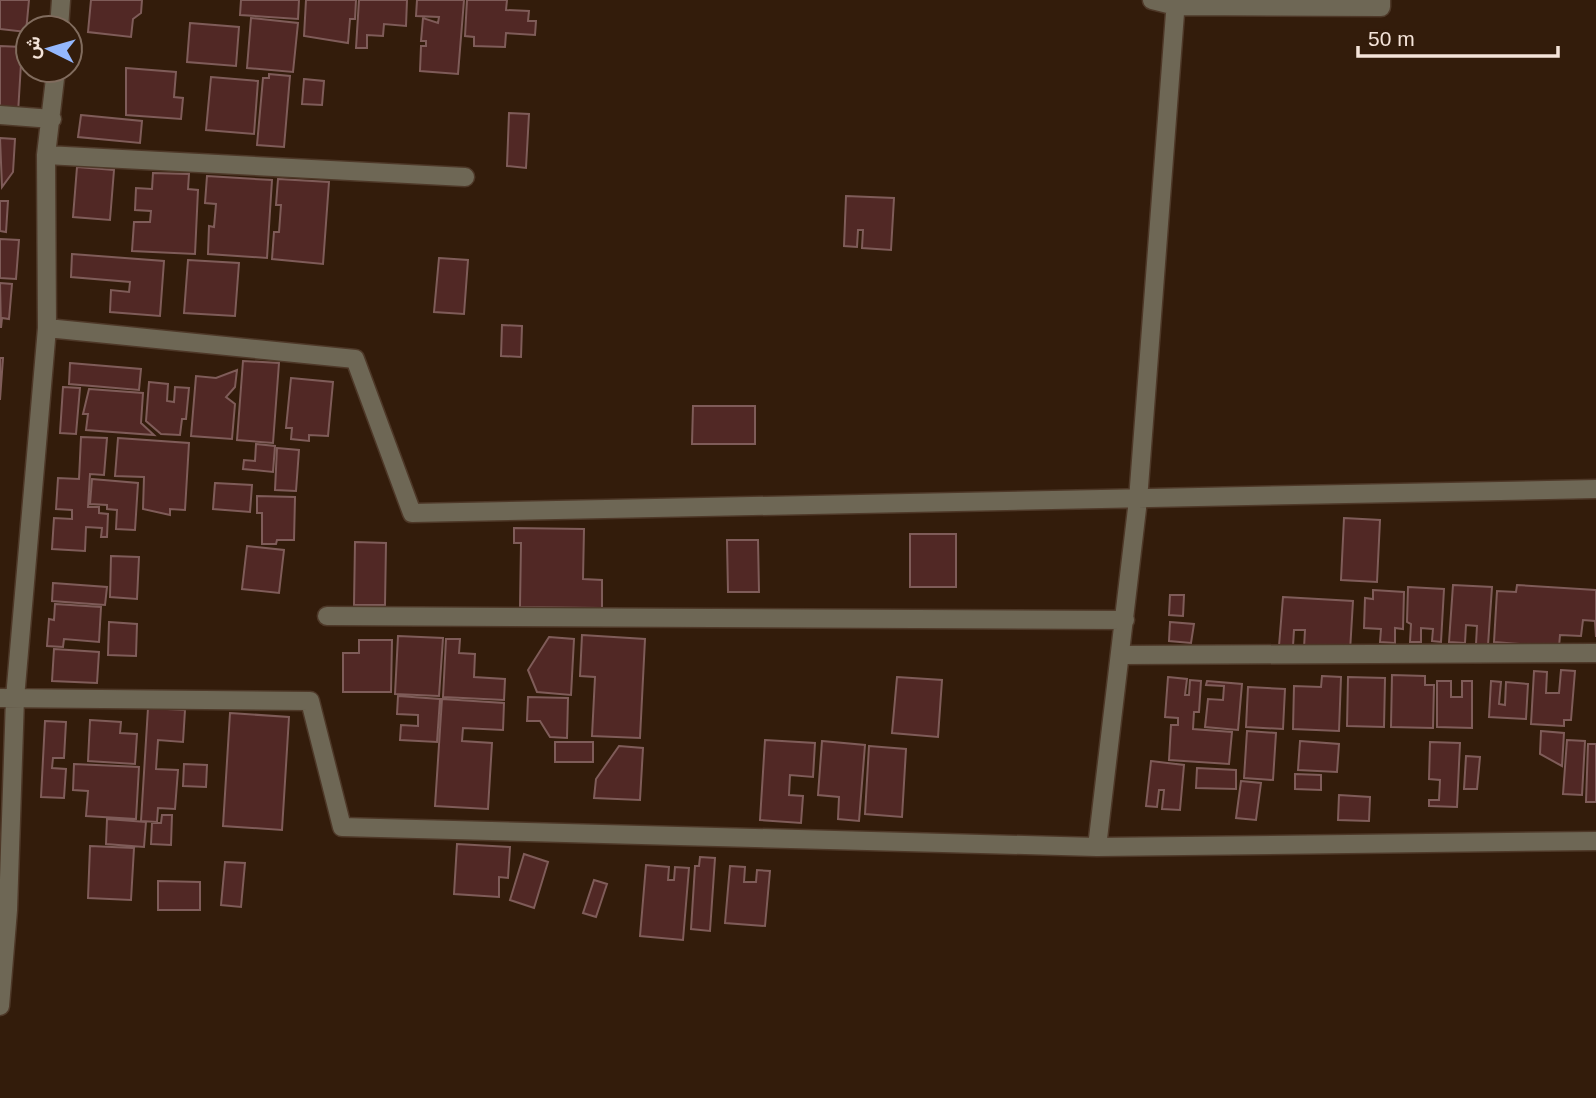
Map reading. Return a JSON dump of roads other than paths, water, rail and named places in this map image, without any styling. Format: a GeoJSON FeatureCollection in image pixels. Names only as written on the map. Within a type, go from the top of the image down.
{"type":"FeatureCollection","features":[{"type":"Feature","properties":{"kind":"street"},"geometry":{"type":"LineString","coordinates":[[1152,0],[1176,3],[1381,8],[1381,0]]}},
{"type":"Feature","properties":{"kind":"street"},"geometry":{"type":"LineString","coordinates":[[1097,846],[1122,654],[1138,500],[1176,3]]}},
{"type":"Feature","properties":{"kind":"street"},"geometry":{"type":"LineString","coordinates":[[0,1006],[8,910],[7,698],[47,328],[46,156],[55,84]]}},
{"type":"Feature","properties":{"kind":"street"},"geometry":{"type":"LineString","coordinates":[[0,116],[52,119]]}},
{"type":"Feature","properties":{"kind":"street"},"geometry":{"type":"LineString","coordinates":[[46,156],[465,177]]}},
{"type":"Feature","properties":{"kind":"street"},"geometry":{"type":"LineString","coordinates":[[47,328],[355,359],[412,513],[1596,489]]}},
{"type":"Feature","properties":{"kind":"street"},"geometry":{"type":"LineString","coordinates":[[327,616],[1125,620]]}},
{"type":"Feature","properties":{"kind":"street"},"geometry":{"type":"LineString","coordinates":[[1122,654],[1596,653]]}},
{"type":"Feature","properties":{"kind":"street"},"geometry":{"type":"LineString","coordinates":[[7,698],[310,701],[342,827],[1097,846],[1596,841]]}}]}
